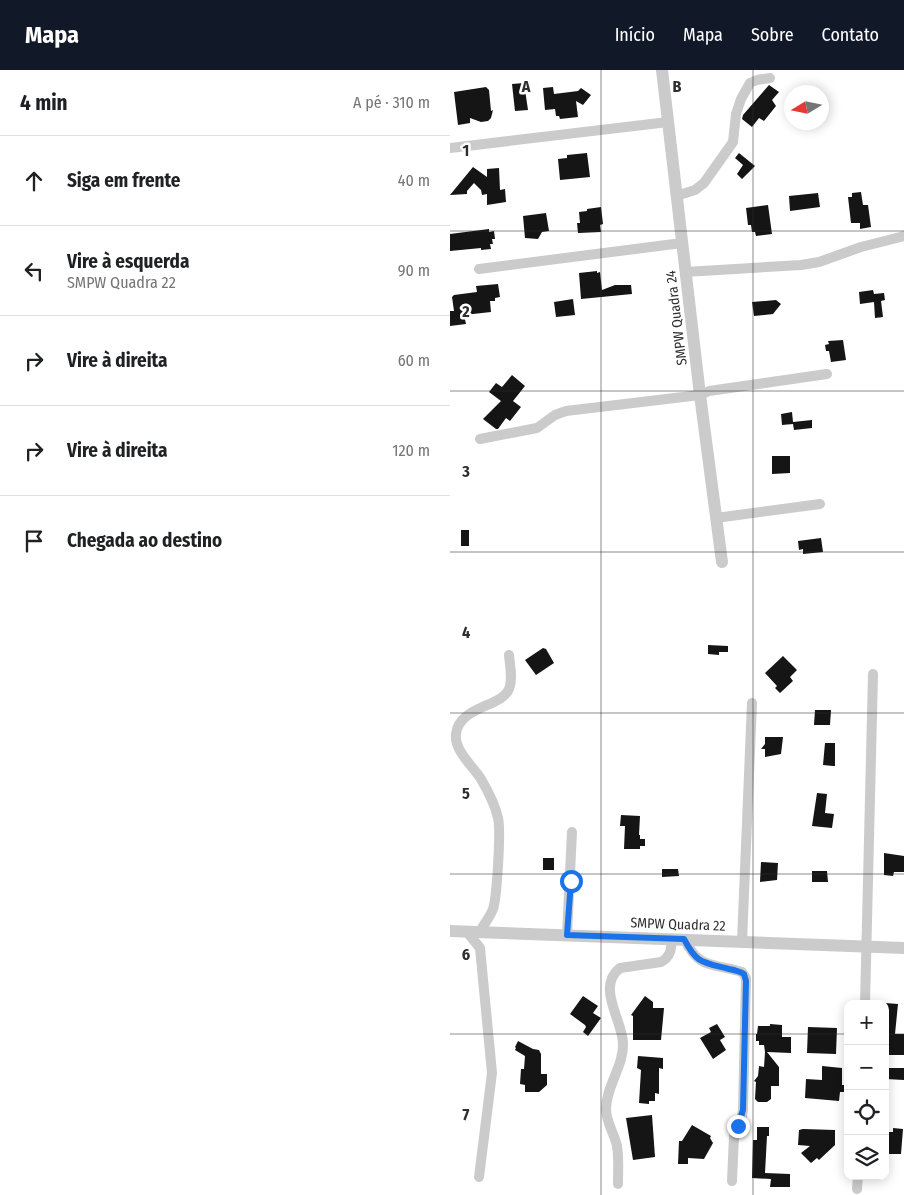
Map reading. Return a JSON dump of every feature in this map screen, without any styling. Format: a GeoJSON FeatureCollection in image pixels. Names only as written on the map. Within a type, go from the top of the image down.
{"type":"FeatureCollection","features":[{"type":"Feature","properties":{"kind":"street","name":"SMPW Quadra 24"},"geometry":{"type":"LineString","coordinates":[[662,70],[700,395],[722,562]]}},
{"type":"Feature","properties":{"kind":"street"},"geometry":{"type":"LineString","coordinates":[[676,196],[695,190],[704,182],[733,142],[736,114],[741,99],[750,83],[770,78]]}},
{"type":"Feature","properties":{"kind":"street"},"geometry":{"type":"LineString","coordinates":[[450,148],[668,122]]}},
{"type":"Feature","properties":{"kind":"street"},"geometry":{"type":"LineString","coordinates":[[686,272],[801,265],[819,262],[861,247],[904,236]]}},
{"type":"Feature","properties":{"kind":"street"},"geometry":{"type":"LineString","coordinates":[[479,269],[682,243]]}},
{"type":"Feature","properties":{"kind":"street"},"geometry":{"type":"LineString","coordinates":[[480,439],[532,429],[541,426],[555,415],[566,411],[700,395],[709,391],[827,374]]}},
{"type":"Feature","properties":{"kind":"street"},"geometry":{"type":"LineString","coordinates":[[716,518],[820,504]]}},
{"type":"Feature","properties":{"kind":"street"},"geometry":{"type":"LineString","coordinates":[[480,932],[490,916],[495,900],[498,820],[492,799],[481,778],[459,748],[456,734],[462,720],[476,709],[500,698],[508,692],[512,682],[509,655]]}},
{"type":"Feature","properties":{"kind":"street"},"geometry":{"type":"LineString","coordinates":[[866,1000],[873,674]]}},
{"type":"Feature","properties":{"kind":"street"},"geometry":{"type":"LineString","coordinates":[[742,941],[752,703]]}},
{"type":"Feature","properties":{"kind":"street"},"geometry":{"type":"LineString","coordinates":[[567,935],[572,832]]}},
{"type":"Feature","properties":{"kind":"street","name":"SMPW Quadra 22"},"geometry":{"type":"LineString","coordinates":[[450,931],[904,948]]}},
{"type":"Feature","properties":{"kind":"street"},"geometry":{"type":"LineString","coordinates":[[467,932],[480,948],[492,1072],[479,1177]]}},
{"type":"Feature","properties":{"kind":"street"},"geometry":{"type":"LineString","coordinates":[[618,1184],[617,1146],[606,1108],[623,1050],[622,1034],[610,996],[612,979],[620,968],[665,960],[670,955],[678,939],[698,960],[742,972],[746,981],[743,1110],[741,1121],[734,1136],[732,1181]]}},
{"type":"Feature","properties":{"kind":"street"},"geometry":{"type":"LineString","coordinates":[[857,1189],[858,1180]]}},
{"type":"Feature","properties":{"kind":"building"},"geometry":{"type":"Polygon","coordinates":[[[524,83],[528,110],[515,111],[512,84],[524,83]]]}},
{"type":"Feature","properties":{"kind":"building"},"geometry":{"type":"Polygon","coordinates":[[[769,85],[779,92],[772,100],[776,106],[764,121],[759,118],[752,127],[742,119],[743,115],[769,85]]]}},
{"type":"Feature","properties":{"kind":"building"},"geometry":{"type":"Polygon","coordinates":[[[486,87],[489,90],[491,111],[493,110],[491,118],[488,121],[481,122],[470,118],[470,123],[458,125],[454,92],[486,87]]]}},
{"type":"Feature","properties":{"kind":"building"},"geometry":{"type":"Polygon","coordinates":[[[553,87],[554,94],[578,91],[581,88],[591,95],[583,105],[576,101],[578,117],[560,119],[559,116],[556,116],[555,109],[545,110],[543,88],[553,87]]]}},
{"type":"Feature","properties":{"kind":"building"},"geometry":{"type":"Polygon","coordinates":[[[587,153],[590,177],[560,180],[558,159],[567,158],[567,155],[587,153]]]}},
{"type":"Feature","properties":{"kind":"building"},"geometry":{"type":"Polygon","coordinates":[[[739,153],[755,166],[742,179],[737,174],[743,165],[735,158],[739,153]]]}},
{"type":"Feature","properties":{"kind":"building"},"geometry":{"type":"Polygon","coordinates":[[[473,167],[487,177],[487,169],[499,168],[500,190],[505,189],[506,202],[487,205],[487,194],[482,195],[481,190],[474,183],[467,191],[467,194],[450,195],[473,167]]]}},
{"type":"Feature","properties":{"kind":"building"},"geometry":{"type":"Polygon","coordinates":[[[861,192],[863,205],[868,205],[871,227],[860,229],[860,223],[851,223],[848,197],[852,197],[852,193],[861,192]]]}},
{"type":"Feature","properties":{"kind":"building"},"geometry":{"type":"Polygon","coordinates":[[[818,193],[820,207],[790,211],[789,196],[818,193]]]}},
{"type":"Feature","properties":{"kind":"building"},"geometry":{"type":"Polygon","coordinates":[[[768,205],[772,234],[756,236],[755,232],[752,232],[751,225],[748,225],[746,208],[768,205]]]}},
{"type":"Feature","properties":{"kind":"building"},"geometry":{"type":"Polygon","coordinates":[[[601,207],[603,224],[600,225],[601,232],[578,233],[577,223],[580,223],[579,212],[601,207]]]}},
{"type":"Feature","properties":{"kind":"building"},"geometry":{"type":"Polygon","coordinates":[[[546,213],[549,231],[542,232],[538,239],[525,238],[523,216],[546,213]]]}},
{"type":"Feature","properties":{"kind":"building"},"geometry":{"type":"Polygon","coordinates":[[[489,229],[489,232],[494,231],[495,239],[492,239],[493,244],[490,244],[491,249],[450,251],[450,234],[489,229]]]}},
{"type":"Feature","properties":{"kind":"building"},"geometry":{"type":"Polygon","coordinates":[[[597,271],[597,273],[600,272],[602,290],[615,285],[631,285],[632,294],[581,299],[579,273],[597,271]]]}},
{"type":"Feature","properties":{"kind":"building"},"geometry":{"type":"Polygon","coordinates":[[[498,284],[500,297],[495,298],[495,301],[490,301],[491,312],[464,315],[466,324],[450,326],[450,311],[454,311],[452,297],[454,295],[477,292],[476,286],[498,284]]]}},
{"type":"Feature","properties":{"kind":"building"},"geometry":{"type":"Polygon","coordinates":[[[873,290],[874,294],[884,293],[885,300],[881,301],[883,317],[875,318],[874,302],[860,304],[859,292],[873,290]]]}},
{"type":"Feature","properties":{"kind":"building"},"geometry":{"type":"Polygon","coordinates":[[[573,299],[575,315],[556,317],[554,302],[573,299]]]}},
{"type":"Feature","properties":{"kind":"building"},"geometry":{"type":"Polygon","coordinates":[[[776,300],[781,304],[773,314],[754,316],[752,302],[776,300]]]}},
{"type":"Feature","properties":{"kind":"building"},"geometry":{"type":"Polygon","coordinates":[[[843,340],[846,360],[831,362],[829,351],[826,351],[825,345],[829,344],[828,341],[843,340]]]}},
{"type":"Feature","properties":{"kind":"building"},"geometry":{"type":"Polygon","coordinates":[[[512,375],[525,386],[513,401],[521,407],[510,421],[506,418],[496,429],[483,419],[501,401],[489,392],[496,383],[502,387],[512,375]]]}},
{"type":"Feature","properties":{"kind":"building"},"geometry":{"type":"Polygon","coordinates":[[[792,412],[793,422],[812,420],[812,428],[794,430],[793,424],[782,425],[781,414],[792,412]]]}},
{"type":"Feature","properties":{"kind":"building"},"geometry":{"type":"Polygon","coordinates":[[[772,456],[790,456],[790,473],[772,474],[772,456]]]}},
{"type":"Feature","properties":{"kind":"building"},"geometry":{"type":"Polygon","coordinates":[[[461,530],[469,530],[469,546],[461,546],[461,530]]]}},
{"type":"Feature","properties":{"kind":"building"},"geometry":{"type":"Polygon","coordinates":[[[821,538],[823,552],[803,554],[803,549],[799,550],[798,541],[821,538]]]}},
{"type":"Feature","properties":{"kind":"building"},"geometry":{"type":"Polygon","coordinates":[[[708,645],[728,646],[728,652],[719,652],[719,655],[708,654],[708,645]]]}},
{"type":"Feature","properties":{"kind":"building"},"geometry":{"type":"Polygon","coordinates":[[[543,648],[546,649],[554,663],[536,675],[525,660],[543,648]]]}},
{"type":"Feature","properties":{"kind":"building"},"geometry":{"type":"Polygon","coordinates":[[[783,656],[797,670],[790,677],[793,681],[780,693],[775,688],[777,686],[765,673],[783,656]]]}},
{"type":"Feature","properties":{"kind":"building"},"geometry":{"type":"Polygon","coordinates":[[[815,710],[831,710],[830,725],[814,725],[815,710]]]}},
{"type":"Feature","properties":{"kind":"building"},"geometry":{"type":"Polygon","coordinates":[[[765,737],[783,737],[781,754],[765,757],[765,749],[761,749],[765,744],[765,737]]]}},
{"type":"Feature","properties":{"kind":"building"},"geometry":{"type":"Polygon","coordinates":[[[825,743],[835,743],[835,766],[823,765],[825,743]]]}},
{"type":"Feature","properties":{"kind":"building"},"geometry":{"type":"Polygon","coordinates":[[[817,793],[827,794],[825,813],[834,814],[832,828],[812,826],[817,793]]]}},
{"type":"Feature","properties":{"kind":"building"},"geometry":{"type":"Polygon","coordinates":[[[621,815],[640,816],[639,835],[640,839],[645,839],[645,846],[640,846],[640,849],[624,849],[625,826],[620,826],[621,815]]]}},
{"type":"Feature","properties":{"kind":"building"},"geometry":{"type":"Polygon","coordinates":[[[884,853],[904,856],[904,872],[894,872],[893,876],[884,875],[884,853]]]}},
{"type":"Feature","properties":{"kind":"building"},"geometry":{"type":"Polygon","coordinates":[[[543,858],[554,858],[554,870],[543,870],[543,858]]]}},
{"type":"Feature","properties":{"kind":"building"},"geometry":{"type":"Polygon","coordinates":[[[761,862],[778,863],[777,880],[760,882],[761,862]]]}},
{"type":"Feature","properties":{"kind":"building"},"geometry":{"type":"Polygon","coordinates":[[[662,869],[678,869],[679,876],[662,877],[662,869]]]}},
{"type":"Feature","properties":{"kind":"building"},"geometry":{"type":"Polygon","coordinates":[[[812,871],[827,871],[828,882],[812,882],[812,871]]]}},
{"type":"Feature","properties":{"kind":"building"},"geometry":{"type":"Polygon","coordinates":[[[583,996],[598,1006],[593,1013],[601,1018],[588,1036],[583,1032],[586,1027],[585,1025],[570,1014],[583,996]]]}},
{"type":"Feature","properties":{"kind":"building"},"geometry":{"type":"Polygon","coordinates":[[[645,996],[653,1002],[653,1008],[664,1008],[661,1040],[633,1040],[633,1016],[631,1015],[645,996]]]}},
{"type":"Feature","properties":{"kind":"building"},"geometry":{"type":"Polygon","coordinates":[[[889,1003],[898,1004],[895,1034],[904,1034],[904,1055],[889,1055],[889,1003]]]}},
{"type":"Feature","properties":{"kind":"building"},"geometry":{"type":"Polygon","coordinates":[[[717,1024],[725,1037],[720,1040],[726,1050],[713,1059],[700,1038],[711,1032],[709,1028],[717,1024]]]}},
{"type":"Feature","properties":{"kind":"building"},"geometry":{"type":"Polygon","coordinates":[[[770,1024],[782,1025],[782,1037],[791,1037],[791,1053],[767,1052],[779,1067],[779,1086],[771,1086],[771,1099],[767,1102],[758,1102],[755,1099],[756,1082],[754,1081],[758,1076],[759,1066],[764,1067],[765,1052],[764,1045],[759,1045],[759,1041],[756,1041],[756,1034],[758,1026],[770,1026],[770,1024]]]}},
{"type":"Feature","properties":{"kind":"building"},"geometry":{"type":"Polygon","coordinates":[[[808,1027],[837,1028],[836,1054],[807,1053],[808,1027]]]}},
{"type":"Feature","properties":{"kind":"building"},"geometry":{"type":"Polygon","coordinates":[[[518,1041],[539,1050],[541,1054],[541,1074],[547,1074],[547,1085],[539,1092],[525,1092],[525,1085],[520,1084],[521,1069],[524,1069],[525,1056],[515,1050],[518,1041]]]}},
{"type":"Feature","properties":{"kind":"building"},"geometry":{"type":"Polygon","coordinates":[[[638,1056],[663,1058],[663,1069],[659,1068],[659,1094],[655,1093],[655,1101],[649,1101],[649,1104],[639,1103],[641,1070],[637,1068],[638,1056]]]}},
{"type":"Feature","properties":{"kind":"building"},"geometry":{"type":"Polygon","coordinates":[[[822,1066],[842,1068],[844,1092],[840,1092],[839,1101],[805,1098],[806,1079],[822,1080],[822,1066]]]}},
{"type":"Feature","properties":{"kind":"building"},"geometry":{"type":"Polygon","coordinates":[[[889,1068],[904,1068],[904,1080],[889,1079],[889,1068]]]}},
{"type":"Feature","properties":{"kind":"building"},"geometry":{"type":"Polygon","coordinates":[[[652,1115],[655,1157],[633,1160],[626,1118],[652,1115]]]}},
{"type":"Feature","properties":{"kind":"building"},"geometry":{"type":"Polygon","coordinates":[[[692,1125],[711,1136],[710,1138],[713,1143],[704,1159],[688,1158],[688,1164],[678,1164],[679,1141],[682,1141],[692,1125]]]}},
{"type":"Feature","properties":{"kind":"building"},"geometry":{"type":"Polygon","coordinates":[[[757,1127],[769,1127],[765,1173],[790,1174],[790,1187],[770,1187],[771,1179],[752,1178],[753,1140],[757,1140],[757,1127]]]}},
{"type":"Feature","properties":{"kind":"building"},"geometry":{"type":"Polygon","coordinates":[[[893,1128],[903,1129],[901,1154],[889,1154],[889,1132],[893,1132],[893,1128]]]}},
{"type":"Feature","properties":{"kind":"building"},"geometry":{"type":"Polygon","coordinates":[[[799,1130],[835,1130],[835,1145],[819,1160],[817,1158],[811,1163],[801,1153],[810,1146],[798,1145],[799,1130]]]}},
{"type":"Feature","properties":{"kind":"route"},"geometry":{"type":"LineString","coordinates":[[571,881],[567,935],[684,939],[690,951],[698,960],[744,974],[746,981],[743,1110],[738,1126]]}}]}
